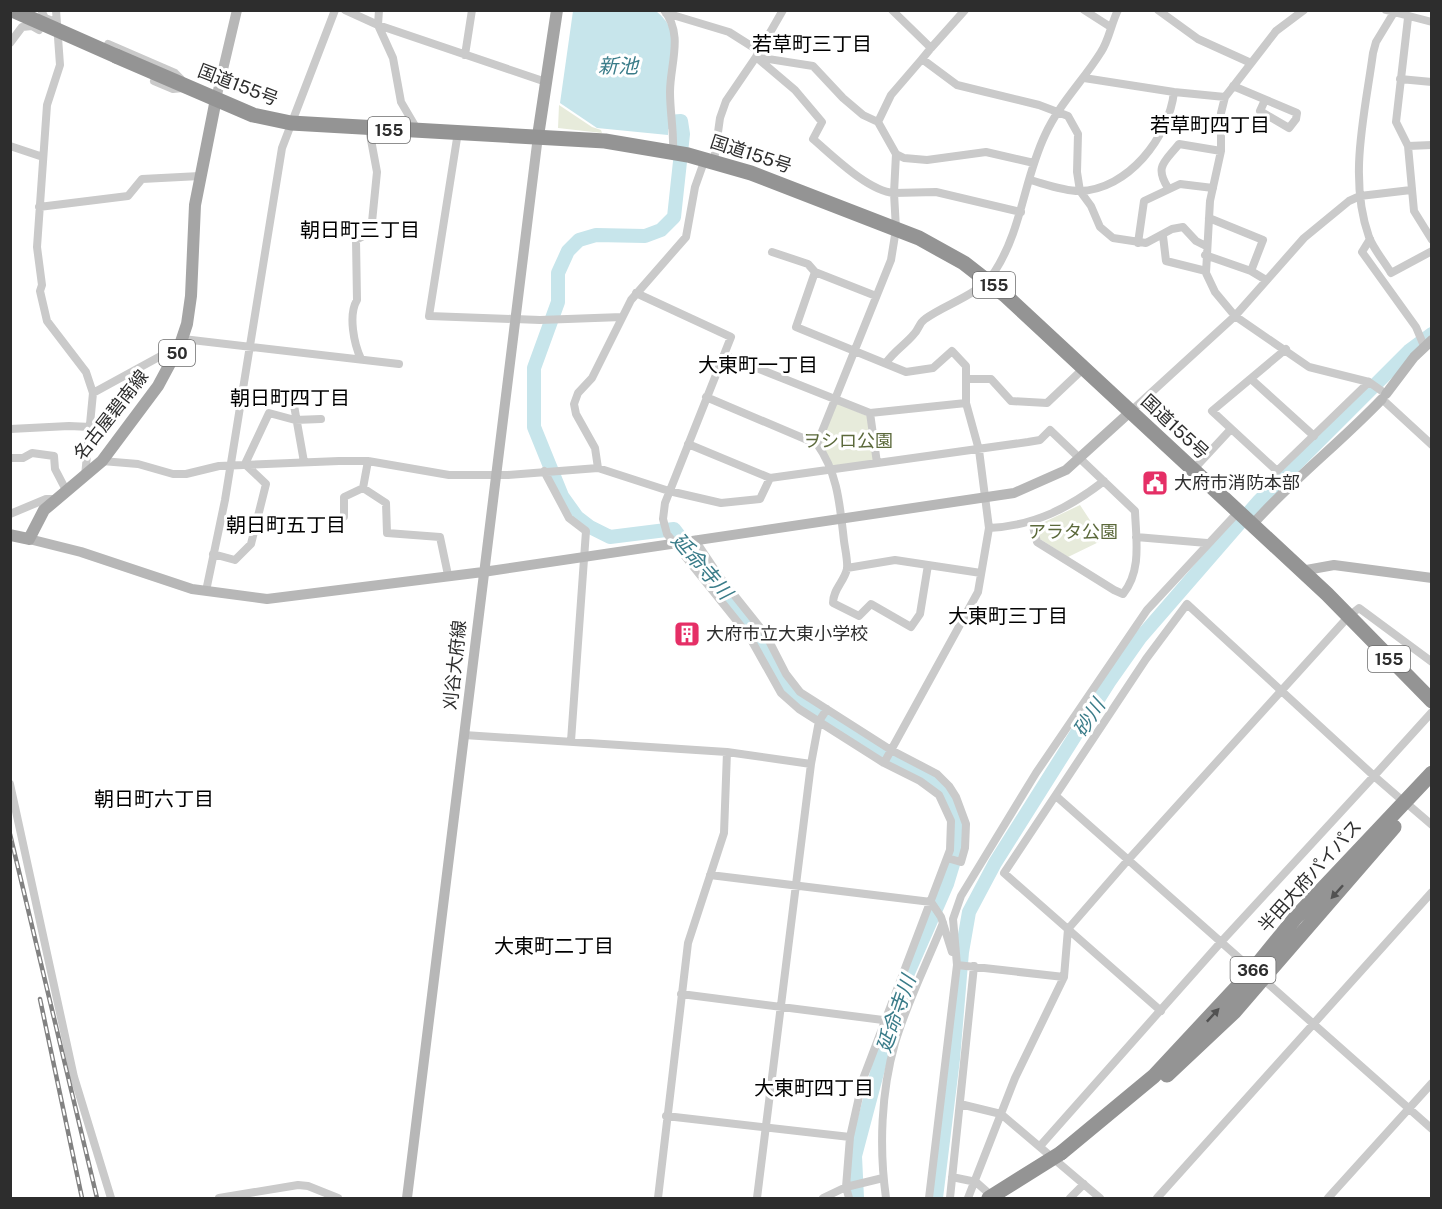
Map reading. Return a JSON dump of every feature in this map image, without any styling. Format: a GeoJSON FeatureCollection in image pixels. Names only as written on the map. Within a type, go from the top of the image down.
{"type":"FeatureCollection","features":[{"type":"Feature","properties":{"kind":"highway","name":"国道155号"},"geometry":{"type":"LineString","coordinates":[[12,10],[261,117],[291,123],[369,129],[605,141],[678,153],[710,160],[896,229],[939,248],[988,280],[1084,368],[1349,616],[1431,701]]}},
{"type":"Feature","properties":{"kind":"highway","name":"国道155号"},"geometry":{"type":"LineString","coordinates":[[1349,616],[1367,628],[1431,687]]}},
{"type":"Feature","properties":{"kind":"highway","name":"半田大府パイパス"},"geometry":{"type":"LineString","coordinates":[[1408,805],[1431,773]]}},
{"type":"Feature","properties":{"kind":"highway","name":"半田大府パイパス"},"geometry":{"type":"LineString","coordinates":[[989,1198],[1061,1153],[1154,1076],[1257,975],[1296,917],[1431,785]]}},
{"type":"Feature","properties":{"kind":"main road"},"geometry":{"type":"LineString","coordinates":[[538,136],[557,10]]}},
{"type":"Feature","properties":{"kind":"main road","name":"名古屋碧南線"},"geometry":{"type":"LineString","coordinates":[[29,539],[44,510],[102,461],[158,386],[181,342],[191,296],[195,206],[216,99]]}},
{"type":"Feature","properties":{"kind":"main road"},"geometry":{"type":"LineString","coordinates":[[10,534],[29,539]]}},
{"type":"Feature","properties":{"kind":"street"},"geometry":{"type":"LineString","coordinates":[[41,10],[45,18],[175,73],[190,88]]}},
{"type":"Feature","properties":{"kind":"street"},"geometry":{"type":"LineString","coordinates":[[56,10],[60,65],[46,105],[37,247],[42,285],[40,291],[47,321],[86,372],[93,393],[85,477]]}},
{"type":"Feature","properties":{"kind":"street"},"geometry":{"type":"LineString","coordinates":[[216,99],[237,10]]}},
{"type":"Feature","properties":{"kind":"street"},"geometry":{"type":"LineString","coordinates":[[206,591],[282,148],[335,10]]}},
{"type":"Feature","properties":{"kind":"street"},"geometry":{"type":"LineString","coordinates":[[345,10],[378,25],[546,82]]}},
{"type":"Feature","properties":{"kind":"street"},"geometry":{"type":"LineString","coordinates":[[379,10],[378,25],[393,58],[401,102],[418,131]]}},
{"type":"Feature","properties":{"kind":"street"},"geometry":{"type":"LineString","coordinates":[[465,55],[472,10]]}},
{"type":"Feature","properties":{"kind":"street"},"geometry":{"type":"LineString","coordinates":[[598,468],[595,448],[576,414],[574,404],[578,393],[592,378],[636,293],[686,237],[695,187],[710,160],[726,100],[758,54],[783,10]]}},
{"type":"Feature","properties":{"kind":"street"},"geometry":{"type":"LineString","coordinates":[[892,10],[931,48]]}},
{"type":"Feature","properties":{"kind":"street"},"geometry":{"type":"LineString","coordinates":[[878,122],[891,95],[965,10]]}},
{"type":"Feature","properties":{"kind":"street"},"geometry":{"type":"LineString","coordinates":[[1084,10],[1110,26]]}},
{"type":"Feature","properties":{"kind":"street"},"geometry":{"type":"LineString","coordinates":[[886,363],[915,333],[921,322],[988,280],[1007,250],[1021,212],[1034,163],[1057,111],[1084,78],[1103,48],[1118,10]]}},
{"type":"Feature","properties":{"kind":"street"},"geometry":{"type":"LineString","coordinates":[[1158,10],[1198,39],[1251,63]]}},
{"type":"Feature","properties":{"kind":"street"},"geometry":{"type":"LineString","coordinates":[[1304,10],[1276,31],[1224,97],[1221,113],[1221,151],[1213,188],[1205,251],[1206,271],[1215,292],[1234,316],[1286,349],[1309,368],[1370,382],[1431,445]]}},
{"type":"Feature","properties":{"kind":"street"},"geometry":{"type":"LineString","coordinates":[[665,12],[729,32],[758,54],[795,90],[822,122],[813,139],[868,183],[883,192],[936,192],[1021,212]]}},
{"type":"Feature","properties":{"kind":"street"},"geometry":{"type":"LineString","coordinates":[[665,12],[676,48],[670,92],[678,153]]}},
{"type":"Feature","properties":{"kind":"street"},"geometry":{"type":"LineString","coordinates":[[1431,22],[1389,12],[1373,53],[1360,154],[1360,196],[1370,239],[1391,273],[1431,251]]}},
{"type":"Feature","properties":{"kind":"street"},"geometry":{"type":"LineString","coordinates":[[1408,18],[1396,122],[1408,146],[1414,211],[1431,240]]}},
{"type":"Feature","properties":{"kind":"street"},"geometry":{"type":"LineString","coordinates":[[10,43],[22,27],[32,26],[173,89],[190,88]]}},
{"type":"Feature","properties":{"kind":"street"},"geometry":{"type":"LineString","coordinates":[[758,54],[813,66],[863,115],[878,122],[896,154],[894,193],[896,229],[891,260],[817,444]]}},
{"type":"Feature","properties":{"kind":"street"},"geometry":{"type":"LineString","coordinates":[[922,59],[957,85],[1057,111],[1068,116],[1078,134],[1077,172],[1080,191],[1091,206],[1100,227],[1113,238],[1138,243],[1163,236],[1172,229],[1183,227],[1205,251],[1266,280]]}},
{"type":"Feature","properties":{"kind":"street"},"geometry":{"type":"LineString","coordinates":[[1084,78],[1174,93],[1224,97]]}},
{"type":"Feature","properties":{"kind":"street"},"geometry":{"type":"LineString","coordinates":[[1400,79],[1431,82]]}},
{"type":"Feature","properties":{"kind":"street"},"geometry":{"type":"LineString","coordinates":[[1233,86],[1297,113],[1296,119],[1289,128],[1260,111],[1265,100]]}},
{"type":"Feature","properties":{"kind":"street"},"geometry":{"type":"LineString","coordinates":[[1030,180],[1080,191],[1122,177],[1134,168],[1168,120],[1174,93]]}},
{"type":"Feature","properties":{"kind":"street"},"geometry":{"type":"LineString","coordinates":[[361,360],[356,349],[353,307],[357,300],[356,240],[371,232],[377,172],[369,129]]}},
{"type":"Feature","properties":{"kind":"street"},"geometry":{"type":"LineString","coordinates":[[459,132],[429,316],[540,321],[622,317]]}},
{"type":"Feature","properties":{"kind":"street","name":"刈谷大府線"},"geometry":{"type":"LineString","coordinates":[[407,1198],[513,319],[538,136]]}},
{"type":"Feature","properties":{"kind":"street"},"geometry":{"type":"LineString","coordinates":[[1168,188],[1160,176],[1160,168],[1179,144],[1221,151]]}},
{"type":"Feature","properties":{"kind":"street"},"geometry":{"type":"LineString","coordinates":[[1408,146],[1431,145]]}},
{"type":"Feature","properties":{"kind":"street"},"geometry":{"type":"LineString","coordinates":[[10,146],[44,157]]}},
{"type":"Feature","properties":{"kind":"street"},"geometry":{"type":"LineString","coordinates":[[896,154],[904,158],[927,160],[986,152],[1034,163]]}},
{"type":"Feature","properties":{"kind":"street"},"geometry":{"type":"LineString","coordinates":[[39,207],[128,196],[142,179],[200,176]]}},
{"type":"Feature","properties":{"kind":"street"},"geometry":{"type":"LineString","coordinates":[[1138,243],[1144,201],[1180,184],[1213,188]]}},
{"type":"Feature","properties":{"kind":"street"},"geometry":{"type":"LineString","coordinates":[[29,539],[81,552],[206,591],[267,599],[483,572],[671,540],[694,540],[986,498],[1030,488],[1066,471],[1081,459],[1234,316],[1304,238],[1349,201],[1360,196],[1411,190]]}},
{"type":"Feature","properties":{"kind":"street"},"geometry":{"type":"LineString","coordinates":[[1209,218],[1263,240],[1251,272]]}},
{"type":"Feature","properties":{"kind":"street"},"geometry":{"type":"LineString","coordinates":[[1163,236],[1166,261],[1206,271]]}},
{"type":"Feature","properties":{"kind":"street"},"geometry":{"type":"LineString","coordinates":[[1251,524],[1281,492],[1344,438],[1385,396],[1427,344],[1362,252],[1370,239]]}},
{"type":"Feature","properties":{"kind":"street"},"geometry":{"type":"LineString","coordinates":[[772,252],[808,264],[815,272],[876,296]]}},
{"type":"Feature","properties":{"kind":"street"},"geometry":{"type":"LineString","coordinates":[[815,272],[796,327],[855,349],[906,372],[933,368],[952,351],[966,366],[968,379],[966,403],[979,450],[986,498],[989,528],[978,592],[885,762]]}},
{"type":"Feature","properties":{"kind":"street"},"geometry":{"type":"LineString","coordinates":[[636,293],[730,337],[669,491],[663,519],[671,540],[749,636],[781,693],[799,710],[929,786],[945,804],[952,830],[947,858],[883,1020],[863,1079],[850,1137],[846,1187],[849,1198]]}},
{"type":"Feature","properties":{"kind":"street"},"geometry":{"type":"LineString","coordinates":[[93,393],[181,342],[399,364]]}},
{"type":"Feature","properties":{"kind":"street"},"geometry":{"type":"LineString","coordinates":[[1286,349],[1212,411],[1277,471],[1370,382]]}},
{"type":"Feature","properties":{"kind":"street"},"geometry":{"type":"LineString","coordinates":[[724,355],[870,413],[966,403]]}},
{"type":"Feature","properties":{"kind":"street"},"geometry":{"type":"LineString","coordinates":[[968,379],[991,379],[1011,401],[1047,403],[1084,368]]}},
{"type":"Feature","properties":{"kind":"street"},"geometry":{"type":"LineString","coordinates":[[1251,379],[1314,436]]}},
{"type":"Feature","properties":{"kind":"street"},"geometry":{"type":"LineString","coordinates":[[292,394],[304,462]]}},
{"type":"Feature","properties":{"kind":"street"},"geometry":{"type":"LineString","coordinates":[[706,398],[817,444],[832,469],[842,519],[847,568],[833,594],[833,603],[860,616],[871,604],[911,627],[920,614],[928,565]]}},
{"type":"Feature","properties":{"kind":"street"},"geometry":{"type":"LineString","coordinates":[[245,464],[269,412],[295,420],[321,419]]}},
{"type":"Feature","properties":{"kind":"street"},"geometry":{"type":"LineString","coordinates":[[870,413],[877,463]]}},
{"type":"Feature","properties":{"kind":"street"},"geometry":{"type":"LineString","coordinates":[[10,429],[91,427]]}},
{"type":"Feature","properties":{"kind":"street"},"geometry":{"type":"LineString","coordinates":[[1193,470],[1231,429]]}},
{"type":"Feature","properties":{"kind":"street"},"geometry":{"type":"LineString","coordinates":[[688,444],[770,478],[1040,440],[1050,430],[1135,511],[1137,567],[1132,583],[1123,594],[1037,542],[1032,523]]}},
{"type":"Feature","properties":{"kind":"street"},"geometry":{"type":"LineString","coordinates":[[10,458],[24,458],[32,453],[54,456],[62,495],[10,514]]}},
{"type":"Feature","properties":{"kind":"street"},"geometry":{"type":"LineString","coordinates":[[102,461],[138,464],[186,474],[219,466],[245,464],[368,461],[449,475],[495,475],[598,468],[669,491],[721,504],[760,499],[770,478]]}},
{"type":"Feature","properties":{"kind":"street"},"geometry":{"type":"LineString","coordinates":[[363,488],[368,461]]}},
{"type":"Feature","properties":{"kind":"street"},"geometry":{"type":"LineString","coordinates":[[213,554],[235,560],[251,544],[266,484],[245,464]]}},
{"type":"Feature","properties":{"kind":"street"},"geometry":{"type":"LineString","coordinates":[[545,471],[569,518],[586,531],[571,741]]}},
{"type":"Feature","properties":{"kind":"street"},"geometry":{"type":"LineString","coordinates":[[989,528],[1032,523],[1078,501],[1104,481]]}},
{"type":"Feature","properties":{"kind":"street"},"geometry":{"type":"LineString","coordinates":[[335,520],[344,517],[344,497],[363,488]]}},
{"type":"Feature","properties":{"kind":"street"},"geometry":{"type":"LineString","coordinates":[[363,488],[386,503],[387,534],[440,537],[448,575]]}},
{"type":"Feature","properties":{"kind":"street"},"geometry":{"type":"LineString","coordinates":[[950,1198],[960,1104],[965,965],[953,919],[969,882],[1094,685],[1147,610],[1238,512]]}},
{"type":"Feature","properties":{"kind":"street"},"geometry":{"type":"LineString","coordinates":[[1136,537],[1207,543]]}},
{"type":"Feature","properties":{"kind":"street"},"geometry":{"type":"LineString","coordinates":[[10,540],[64,552],[81,552]]}},
{"type":"Feature","properties":{"kind":"street"},"geometry":{"type":"LineString","coordinates":[[694,540],[719,576],[750,613],[800,692],[891,751],[937,774],[956,798],[966,824],[965,849],[961,862],[947,858]]}},
{"type":"Feature","properties":{"kind":"street"},"geometry":{"type":"LineString","coordinates":[[847,568],[895,560],[981,573]]}},
{"type":"Feature","properties":{"kind":"street"},"geometry":{"type":"LineString","coordinates":[[1301,571],[1334,565],[1431,578]]}},
{"type":"Feature","properties":{"kind":"street"},"geometry":{"type":"LineString","coordinates":[[1161,1011],[1005,873],[1146,659],[1187,604],[1374,776],[1431,825]]}},
{"type":"Feature","properties":{"kind":"street"},"geometry":{"type":"LineString","coordinates":[[968,1198],[1001,1114],[1064,977],[1068,929],[1282,689],[1359,608],[1431,662]]}},
{"type":"Feature","properties":{"kind":"street"},"geometry":{"type":"LineString","coordinates":[[738,622],[750,613]]}},
{"type":"Feature","properties":{"kind":"street"},"geometry":{"type":"LineString","coordinates":[[757,1198],[811,764],[819,721],[827,709]]}},
{"type":"Feature","properties":{"kind":"street"},"geometry":{"type":"LineString","coordinates":[[1041,1146],[1221,942],[1431,712]]}},
{"type":"Feature","properties":{"kind":"street"},"geometry":{"type":"LineString","coordinates":[[464,735],[727,752],[811,764]]}},
{"type":"Feature","properties":{"kind":"street"},"geometry":{"type":"LineString","coordinates":[[658,1198],[688,943],[724,834],[727,752]]}},
{"type":"Feature","properties":{"kind":"street"},"geometry":{"type":"LineString","coordinates":[[10,784],[74,1077],[111,1198]]}},
{"type":"Feature","properties":{"kind":"street"},"geometry":{"type":"LineString","coordinates":[[1056,796],[1431,1129]]}},
{"type":"Feature","properties":{"kind":"street"},"geometry":{"type":"LineString","coordinates":[[945,804],[956,798]]}},
{"type":"Feature","properties":{"kind":"street"},"geometry":{"type":"LineString","coordinates":[[710,875],[931,902]]}},
{"type":"Feature","properties":{"kind":"street"},"geometry":{"type":"LineString","coordinates":[[1157,1198],[1431,892]]}},
{"type":"Feature","properties":{"kind":"street"},"geometry":{"type":"LineString","coordinates":[[929,1198],[965,965],[931,902]]}},
{"type":"Feature","properties":{"kind":"street"},"geometry":{"type":"LineString","coordinates":[[885,1198],[884,1102],[895,1045],[909,1001],[942,920]]}},
{"type":"Feature","properties":{"kind":"street"},"geometry":{"type":"LineString","coordinates":[[965,965],[1064,977]]}},
{"type":"Feature","properties":{"kind":"street"},"geometry":{"type":"LineString","coordinates":[[681,994],[883,1020]]}},
{"type":"Feature","properties":{"kind":"street"},"geometry":{"type":"LineString","coordinates":[[1328,1198],[1431,1083]]}},
{"type":"Feature","properties":{"kind":"street"},"geometry":{"type":"LineString","coordinates":[[960,1104],[1001,1114],[1100,1198]]}},
{"type":"Feature","properties":{"kind":"street"},"geometry":{"type":"LineString","coordinates":[[666,1116],[850,1137]]}},
{"type":"Feature","properties":{"kind":"street"},"geometry":{"type":"LineString","coordinates":[[823,1198],[864,1181],[883,1178]]}},
{"type":"Feature","properties":{"kind":"street"},"geometry":{"type":"LineString","coordinates":[[952,1178],[976,1182],[995,1198]]}},
{"type":"Feature","properties":{"kind":"street"},"geometry":{"type":"LineString","coordinates":[[1070,1198],[1084,1184]]}},
{"type":"Feature","properties":{"kind":"street"},"geometry":{"type":"LineString","coordinates":[[219,1198],[298,1185],[308,1186],[338,1198]]}},
{"type":"Feature","properties":{"kind":"green space"},"geometry":{"type":"Polygon","coordinates":[[[559,105],[592,127],[601,130],[602,133],[558,128],[559,105]]]}},
{"type":"Feature","properties":{"kind":"green space","name":"ヲシロ公園"},"geometry":{"type":"Polygon","coordinates":[[[837,403],[867,416],[874,461],[833,466],[820,444],[837,403]]]}},
{"type":"Feature","properties":{"kind":"green space","name":"アラタ公園"},"geometry":{"type":"Polygon","coordinates":[[[1080,505],[1103,540],[1068,557],[1040,539],[1036,526],[1080,505]]]}},
{"type":"Feature","properties":{"kind":"water","name":"新池"},"geometry":{"type":"Polygon","coordinates":[[[573,11],[656,11],[664,19],[670,29],[674,52],[668,135],[597,128],[560,103],[573,11]]]}},
{"type":"Feature","properties":{"kind":"waterway","name":"延命寺川"},"geometry":{"type":"LineString","coordinates":[[668,122],[681,121],[683,134],[674,217],[661,230],[645,236],[596,235],[579,240],[568,251],[558,273],[558,302],[534,368],[534,427],[562,496],[577,517],[590,527],[610,537],[674,529],[714,582],[752,626],[776,671],[796,697],[871,747],[939,786],[955,807],[961,838],[947,884],[908,973],[887,1035],[855,1156],[857,1198]]}},
{"type":"Feature","properties":{"kind":"waterway","name":"砂川"},"geometry":{"type":"LineString","coordinates":[[936,1198],[953,1059],[962,952],[969,912],[995,863],[1109,682],[1140,638],[1258,502],[1409,351],[1432,334]]}},
{"type":"Feature","properties":{"kind":"railway"},"geometry":{"type":"LineString","coordinates":[[10,834],[97,1198]]}},
{"type":"Feature","properties":{"kind":"railway"},"geometry":{"type":"LineString","coordinates":[[40,999],[82,1198]]}},
{"type":"Feature","properties":{"kind":"place","name":"大府市消防本部"},"geometry":{"type":"Point","coordinates":[1155,483]}},
{"type":"Feature","properties":{"kind":"place","name":"大府市立大東小学校"},"geometry":{"type":"Point","coordinates":[687,634]}},
{"type":"Feature","properties":{"kind":"district","name":"若草町三丁目"},"geometry":{"type":"Point","coordinates":[812,44]}},
{"type":"Feature","properties":{"kind":"district","name":"若草町四丁目"},"geometry":{"type":"Point","coordinates":[1210,125]}},
{"type":"Feature","properties":{"kind":"district","name":"朝日町三丁目"},"geometry":{"type":"Point","coordinates":[360,230]}},
{"type":"Feature","properties":{"kind":"district","name":"大東町一丁目"},"geometry":{"type":"Point","coordinates":[758,365]}},
{"type":"Feature","properties":{"kind":"district","name":"朝日町四丁目"},"geometry":{"type":"Point","coordinates":[290,398]}},
{"type":"Feature","properties":{"kind":"district","name":"朝日町五丁目"},"geometry":{"type":"Point","coordinates":[286,525]}},
{"type":"Feature","properties":{"kind":"district","name":"大東町三丁目"},"geometry":{"type":"Point","coordinates":[1008,616]}},
{"type":"Feature","properties":{"kind":"district","name":"朝日町六丁目"},"geometry":{"type":"Point","coordinates":[154,799]}},
{"type":"Feature","properties":{"kind":"district","name":"大東町二丁目"},"geometry":{"type":"Point","coordinates":[554,946]}},
{"type":"Feature","properties":{"kind":"district","name":"大東町四丁目"},"geometry":{"type":"Point","coordinates":[814,1088]}}]}
